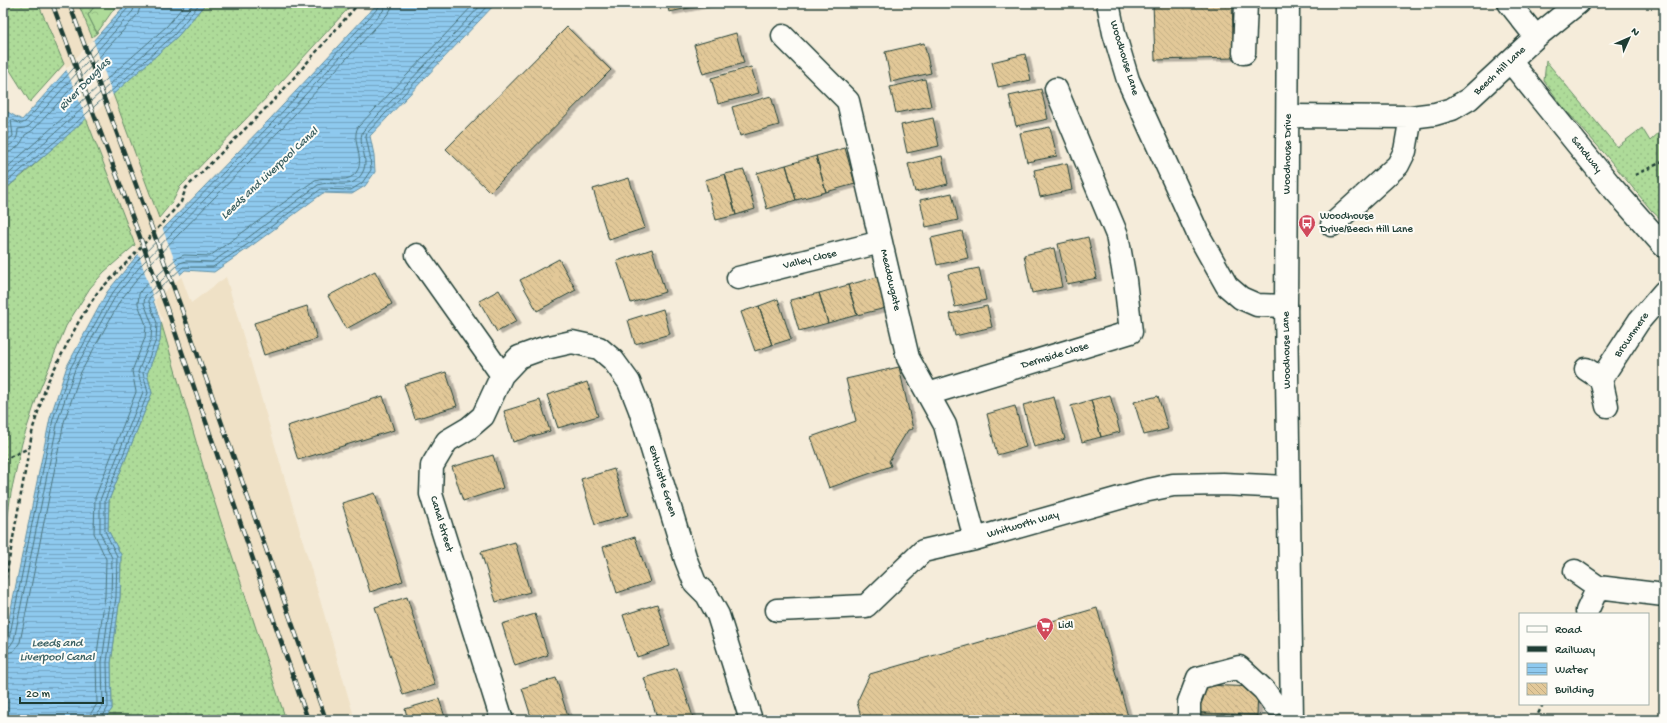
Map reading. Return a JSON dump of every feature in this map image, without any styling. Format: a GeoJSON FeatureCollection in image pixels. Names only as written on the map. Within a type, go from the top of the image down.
{"type":"FeatureCollection","features":[{"type":"Feature","properties":{"kind":"street","name":"Woodhouse Lane"},"geometry":{"type":"LineString","coordinates":[[1108,3],[1114,33],[1128,80],[1199,236],[1227,286],[1241,298],[1257,305],[1286,306],[1288,487],[1281,712]]}},
{"type":"Feature","properties":{"kind":"street"},"geometry":{"type":"LineString","coordinates":[[1244,53],[1246,3]]}},
{"type":"Feature","properties":{"kind":"street","name":"Woodhouse Drive"},"geometry":{"type":"LineString","coordinates":[[1286,306],[1288,3]]}},
{"type":"Feature","properties":{"kind":"street"},"geometry":{"type":"LineString","coordinates":[[1508,3],[1536,37]]}},
{"type":"Feature","properties":{"kind":"street","name":"Beech Hill Lane"},"geometry":{"type":"LineString","coordinates":[[1288,116],[1411,117],[1436,114],[1452,109],[1469,99],[1536,37],[1578,3]]}},
{"type":"Feature","properties":{"kind":"street","name":"Meadowgate"},"geometry":{"type":"LineString","coordinates":[[783,36],[848,100],[908,358],[945,425],[975,539]]}},
{"type":"Feature","properties":{"kind":"street","name":"Sandway"},"geometry":{"type":"LineString","coordinates":[[1510,61],[1611,186],[1664,246]]}},
{"type":"Feature","properties":{"kind":"street","name":"Dermside Close"},"geometry":{"type":"LineString","coordinates":[[928,394],[1131,332],[1126,280],[1117,235],[1056,89]]}},
{"type":"Feature","properties":{"kind":"street"},"geometry":{"type":"LineString","coordinates":[[1332,225],[1398,165],[1405,151],[1411,117]]}},
{"type":"Feature","properties":{"kind":"street","name":"Valley Close"},"geometry":{"type":"LineString","coordinates":[[738,278],[881,242]]}},
{"type":"Feature","properties":{"kind":"street"},"geometry":{"type":"LineString","coordinates":[[417,255],[502,375]]}},
{"type":"Feature","properties":{"kind":"street","name":"Brownmere"},"geometry":{"type":"LineString","coordinates":[[1607,406],[1594,374],[1664,292]]}},
{"type":"Feature","properties":{"kind":"street","name":"Entwistle Green"},"geometry":{"type":"LineString","coordinates":[[502,375],[519,357],[541,348],[572,342],[599,348],[613,360],[629,382],[640,410],[686,560],[695,583],[707,595],[718,615],[751,720]]}},
{"type":"Feature","properties":{"kind":"street","name":"Canal Street"},"geometry":{"type":"LineString","coordinates":[[502,375],[483,416],[469,428],[447,441],[432,466],[431,494],[502,720]]}},
{"type":"Feature","properties":{"kind":"street","name":"Whitworth Way"},"geometry":{"type":"LineString","coordinates":[[777,610],[866,606],[924,551],[975,539],[1144,491],[1173,485],[1223,484],[1288,487]]}},
{"type":"Feature","properties":{"kind":"street"},"geometry":{"type":"LineString","coordinates":[[1575,571],[1598,587],[1664,595]]}},
{"type":"Feature","properties":{"kind":"street"},"geometry":{"type":"LineString","coordinates":[[1587,611],[1598,587]]}},
{"type":"Feature","properties":{"kind":"street"},"geometry":{"type":"LineString","coordinates":[[1189,720],[1188,702],[1198,678],[1239,667],[1264,690],[1281,712]]}},
{"type":"Feature","properties":{"kind":"path"},"geometry":{"type":"LineString","coordinates":[[3,593],[32,428],[47,383],[79,321],[97,293],[181,202],[186,188],[277,97],[358,3]]}},
{"type":"Feature","properties":{"kind":"path"},"geometry":{"type":"LineString","coordinates":[[1611,186],[1664,161]]}},
{"type":"Feature","properties":{"kind":"path"},"geometry":{"type":"LineString","coordinates":[[3,460],[29,448]]}},
{"type":"Feature","properties":{"kind":"path"},"geometry":{"type":"LineString","coordinates":[[1535,720],[1542,705]]}},
{"type":"Feature","properties":{"kind":"shaded area"},"geometry":{"type":"Polygon","coordinates":[[[3,3],[97,3],[88,15],[97,33],[92,37],[191,303],[226,277],[355,720],[286,720],[207,479],[161,322],[135,245],[65,65],[30,102],[3,59],[3,3]]]}},
{"type":"Feature","properties":{"kind":"green space"},"geometry":{"type":"Polygon","coordinates":[[[3,3],[38,3],[64,64],[30,102],[3,59],[3,3]]]}},
{"type":"Feature","properties":{"kind":"green space"},"geometry":{"type":"Polygon","coordinates":[[[78,3],[97,3],[88,15],[97,33],[92,37],[78,3]]]}},
{"type":"Feature","properties":{"kind":"green space"},"geometry":{"type":"Polygon","coordinates":[[[97,3],[118,3],[97,33],[88,15],[97,3]]]}},
{"type":"Feature","properties":{"kind":"green space"},"geometry":{"type":"Polygon","coordinates":[[[206,3],[353,3],[271,93],[180,187],[173,201],[159,218],[113,94],[178,36],[206,3]]]}},
{"type":"Feature","properties":{"kind":"green space"},"geometry":{"type":"Polygon","coordinates":[[[1546,61],[1617,147],[1642,128],[1650,141],[1664,128],[1664,222],[1652,211],[1604,153],[1563,107],[1544,81],[1546,61]]]}},
{"type":"Feature","properties":{"kind":"green space"},"geometry":{"type":"Polygon","coordinates":[[[86,118],[135,245],[104,272],[90,288],[66,326],[38,394],[22,443],[11,493],[3,548],[3,191],[86,118]]]}},
{"type":"Feature","properties":{"kind":"green space"},"geometry":{"type":"Polygon","coordinates":[[[161,322],[207,479],[286,720],[104,720],[112,709],[111,663],[120,597],[121,555],[108,530],[109,500],[152,393],[147,374],[160,341],[161,322]]]}},
{"type":"Feature","properties":{"kind":"water","name":"River Douglas"},"geometry":{"type":"Polygon","coordinates":[[[127,3],[206,3],[178,36],[3,191],[3,139],[9,134],[4,110],[22,120],[127,3]]]}},
{"type":"Feature","properties":{"kind":"water","name":"Leeds and Liverpool Canal"},"geometry":{"type":"Polygon","coordinates":[[[378,3],[496,3],[370,136],[374,155],[375,172],[365,186],[352,194],[323,193],[214,272],[185,270],[153,300],[161,322],[160,341],[147,374],[152,393],[109,500],[108,530],[121,555],[120,597],[111,663],[112,709],[104,720],[3,720],[3,648],[50,418],[67,366],[107,292],[135,258],[270,119],[378,3]]]}},
{"type":"Feature","properties":{"kind":"pier"},"geometry":{"type":"Polygon","coordinates":[[[93,39],[113,96],[87,120],[66,69],[93,39]]]}},
{"type":"Feature","properties":{"kind":"pier"},"geometry":{"type":"Polygon","coordinates":[[[162,227],[181,277],[155,300],[163,321],[161,322],[138,252],[162,227]]]}},
{"type":"Feature","properties":{"kind":"building"},"geometry":{"type":"Polygon","coordinates":[[[667,3],[714,3],[669,12],[667,3]]]}},
{"type":"Feature","properties":{"kind":"building"},"geometry":{"type":"Polygon","coordinates":[[[1153,3],[1232,3],[1234,58],[1155,60],[1153,3]]]}},
{"type":"Feature","properties":{"kind":"building"},"geometry":{"type":"Polygon","coordinates":[[[567,27],[611,70],[490,192],[446,149],[567,27]]]}},
{"type":"Feature","properties":{"kind":"building"},"geometry":{"type":"Polygon","coordinates":[[[736,33],[744,63],[703,74],[694,45],[736,33]]]}},
{"type":"Feature","properties":{"kind":"building"},"geometry":{"type":"Polygon","coordinates":[[[924,43],[931,73],[891,82],[885,52],[924,43]]]}},
{"type":"Feature","properties":{"kind":"building"},"geometry":{"type":"Polygon","coordinates":[[[1025,54],[1031,80],[998,87],[992,62],[1025,54]]]}},
{"type":"Feature","properties":{"kind":"building"},"geometry":{"type":"Polygon","coordinates":[[[751,67],[759,93],[718,104],[711,78],[751,67]]]}},
{"type":"Feature","properties":{"kind":"building"},"geometry":{"type":"Polygon","coordinates":[[[925,79],[931,106],[896,113],[890,87],[925,79]]]}},
{"type":"Feature","properties":{"kind":"building"},"geometry":{"type":"Polygon","coordinates":[[[1041,89],[1048,119],[1016,126],[1009,96],[1041,89]]]}},
{"type":"Feature","properties":{"kind":"building"},"geometry":{"type":"Polygon","coordinates":[[[771,96],[779,125],[740,136],[732,107],[771,96]]]}},
{"type":"Feature","properties":{"kind":"building"},"geometry":{"type":"Polygon","coordinates":[[[933,118],[939,146],[907,153],[901,125],[933,118]]]}},
{"type":"Feature","properties":{"kind":"building"},"geometry":{"type":"Polygon","coordinates":[[[1050,127],[1057,156],[1027,162],[1020,133],[1050,127]]]}},
{"type":"Feature","properties":{"kind":"building"},"geometry":{"type":"Polygon","coordinates":[[[845,148],[855,184],[826,192],[816,156],[845,148]]]}},
{"type":"Feature","properties":{"kind":"building"},"geometry":{"type":"Polygon","coordinates":[[[816,156],[826,192],[796,200],[786,165],[816,156]]]}},
{"type":"Feature","properties":{"kind":"building"},"geometry":{"type":"Polygon","coordinates":[[[942,156],[948,184],[915,192],[908,164],[942,156]]]}},
{"type":"Feature","properties":{"kind":"building"},"geometry":{"type":"Polygon","coordinates":[[[1067,163],[1072,190],[1040,197],[1034,170],[1067,163]]]}},
{"type":"Feature","properties":{"kind":"building"},"geometry":{"type":"Polygon","coordinates":[[[786,165],[796,200],[767,209],[757,173],[786,165]]]}},
{"type":"Feature","properties":{"kind":"building"},"geometry":{"type":"Polygon","coordinates":[[[744,170],[755,209],[736,215],[725,174],[744,170]]]}},
{"type":"Feature","properties":{"kind":"building"},"geometry":{"type":"Polygon","coordinates":[[[725,174],[736,215],[716,220],[705,180],[725,174]]]}},
{"type":"Feature","properties":{"kind":"building"},"geometry":{"type":"Polygon","coordinates":[[[629,178],[645,228],[609,240],[593,189],[629,178]]]}},
{"type":"Feature","properties":{"kind":"building"},"geometry":{"type":"Polygon","coordinates":[[[952,193],[958,220],[926,227],[920,200],[952,193]]]}},
{"type":"Feature","properties":{"kind":"building"},"geometry":{"type":"Polygon","coordinates":[[[962,231],[968,258],[937,265],[931,238],[962,231]]]}},
{"type":"Feature","properties":{"kind":"building"},"geometry":{"type":"Polygon","coordinates":[[[1088,237],[1097,278],[1067,284],[1058,244],[1088,237]]]}},
{"type":"Feature","properties":{"kind":"building"},"geometry":{"type":"Polygon","coordinates":[[[1054,248],[1062,287],[1032,293],[1024,255],[1054,248]]]}},
{"type":"Feature","properties":{"kind":"building"},"geometry":{"type":"Polygon","coordinates":[[[652,249],[665,292],[631,303],[617,261],[652,249]]]}},
{"type":"Feature","properties":{"kind":"building"},"geometry":{"type":"Polygon","coordinates":[[[559,259],[576,290],[537,311],[520,280],[559,259]]]}},
{"type":"Feature","properties":{"kind":"building"},"geometry":{"type":"Polygon","coordinates":[[[979,268],[986,300],[955,307],[948,274],[979,268]]]}},
{"type":"Feature","properties":{"kind":"building"},"geometry":{"type":"Polygon","coordinates":[[[375,271],[392,304],[346,329],[328,296],[375,271]]]}},
{"type":"Feature","properties":{"kind":"building"},"geometry":{"type":"Polygon","coordinates":[[[877,277],[886,308],[857,315],[848,285],[877,277]]]}},
{"type":"Feature","properties":{"kind":"building"},"geometry":{"type":"Polygon","coordinates":[[[848,285],[857,315],[828,323],[819,293],[848,285]]]}},
{"type":"Feature","properties":{"kind":"building"},"geometry":{"type":"Polygon","coordinates":[[[499,290],[517,321],[497,332],[479,301],[499,290]]]}},
{"type":"Feature","properties":{"kind":"building"},"geometry":{"type":"Polygon","coordinates":[[[819,293],[828,323],[799,331],[790,300],[819,293]]]}},
{"type":"Feature","properties":{"kind":"building"},"geometry":{"type":"Polygon","coordinates":[[[778,299],[791,339],[772,345],[759,306],[778,299]]]}},
{"type":"Feature","properties":{"kind":"building"},"geometry":{"type":"Polygon","coordinates":[[[307,306],[317,339],[264,355],[254,323],[307,306]]]}},
{"type":"Feature","properties":{"kind":"building"},"geometry":{"type":"Polygon","coordinates":[[[759,306],[772,345],[755,351],[741,312],[759,306]]]}},
{"type":"Feature","properties":{"kind":"building"},"geometry":{"type":"Polygon","coordinates":[[[987,306],[992,327],[955,336],[950,314],[987,306]]]}},
{"type":"Feature","properties":{"kind":"building"},"geometry":{"type":"Polygon","coordinates":[[[663,309],[670,334],[635,344],[628,320],[663,309]]]}},
{"type":"Feature","properties":{"kind":"building"},"geometry":{"type":"Polygon","coordinates":[[[899,367],[913,429],[908,430],[889,461],[891,466],[829,488],[811,437],[856,421],[846,379],[899,367]]]}},
{"type":"Feature","properties":{"kind":"building"},"geometry":{"type":"Polygon","coordinates":[[[446,372],[457,406],[415,419],[404,385],[446,372]]]}},
{"type":"Feature","properties":{"kind":"building"},"geometry":{"type":"Polygon","coordinates":[[[587,382],[598,416],[558,428],[547,395],[587,382]]]}},
{"type":"Feature","properties":{"kind":"building"},"geometry":{"type":"Polygon","coordinates":[[[1110,395],[1120,432],[1101,437],[1091,400],[1110,395]]]}},
{"type":"Feature","properties":{"kind":"building"},"geometry":{"type":"Polygon","coordinates":[[[383,396],[394,430],[298,460],[287,426],[383,396]]]}},
{"type":"Feature","properties":{"kind":"building"},"geometry":{"type":"Polygon","coordinates":[[[1158,396],[1168,429],[1144,435],[1134,402],[1158,396]]]}},
{"type":"Feature","properties":{"kind":"building"},"geometry":{"type":"Polygon","coordinates":[[[1054,397],[1065,439],[1034,447],[1023,405],[1054,397]]]}},
{"type":"Feature","properties":{"kind":"building"},"geometry":{"type":"Polygon","coordinates":[[[540,400],[550,431],[513,442],[504,411],[540,400]]]}},
{"type":"Feature","properties":{"kind":"building"},"geometry":{"type":"Polygon","coordinates":[[[1091,400],[1101,437],[1082,442],[1071,406],[1091,400]]]}},
{"type":"Feature","properties":{"kind":"building"},"geometry":{"type":"Polygon","coordinates":[[[1015,406],[1026,447],[997,455],[987,414],[1015,406]]]}},
{"type":"Feature","properties":{"kind":"building"},"geometry":{"type":"Polygon","coordinates":[[[493,455],[503,488],[463,501],[452,467],[493,455]]]}},
{"type":"Feature","properties":{"kind":"building"},"geometry":{"type":"Polygon","coordinates":[[[614,469],[628,515],[595,525],[581,479],[614,469]]]}},
{"type":"Feature","properties":{"kind":"building"},"geometry":{"type":"Polygon","coordinates":[[[375,493],[403,581],[370,592],[342,503],[375,493]]]}},
{"type":"Feature","properties":{"kind":"building"},"geometry":{"type":"Polygon","coordinates":[[[635,537],[650,582],[617,593],[603,547],[635,537]]]}},
{"type":"Feature","properties":{"kind":"building"},"geometry":{"type":"Polygon","coordinates":[[[515,542],[530,592],[496,602],[481,552],[515,542]]]}},
{"type":"Feature","properties":{"kind":"building"},"geometry":{"type":"Polygon","coordinates":[[[407,597],[435,685],[403,695],[375,607],[407,597]]]}},
{"type":"Feature","properties":{"kind":"building"},"geometry":{"type":"Polygon","coordinates":[[[657,604],[670,646],[637,657],[623,615],[657,604]]]}},
{"type":"Feature","properties":{"kind":"building","name":"Lidl"},"geometry":{"type":"Polygon","coordinates":[[[1097,608],[1129,720],[862,720],[857,702],[870,674],[1097,608]]]}},
{"type":"Feature","properties":{"kind":"building"},"geometry":{"type":"Polygon","coordinates":[[[535,614],[548,655],[515,666],[502,624],[535,614]]]}},
{"type":"Feature","properties":{"kind":"building"},"geometry":{"type":"Polygon","coordinates":[[[677,668],[694,720],[658,720],[644,678],[677,668]]]}},
{"type":"Feature","properties":{"kind":"building"},"geometry":{"type":"Polygon","coordinates":[[[556,678],[569,720],[532,720],[522,688],[556,678]]]}},
{"type":"Feature","properties":{"kind":"building"},"geometry":{"type":"Polygon","coordinates":[[[1201,685],[1258,687],[1257,715],[1200,713],[1201,685]]]}},
{"type":"Feature","properties":{"kind":"building"},"geometry":{"type":"Polygon","coordinates":[[[439,699],[446,720],[408,720],[405,709],[439,699]]]}},
{"type":"Feature","properties":{"kind":"building"},"geometry":{"type":"Polygon","coordinates":[[[1200,713],[1257,715],[1257,720],[1200,720],[1200,713]]]}},
{"type":"Feature","properties":{"kind":"railway"},"geometry":{"type":"LineString","coordinates":[[52,3],[170,317],[308,720]]}},
{"type":"Feature","properties":{"kind":"railway"},"geometry":{"type":"LineString","coordinates":[[69,3],[182,310],[326,720]]}},
{"type":"Feature","properties":{"kind":"place","name":"Woodhouse Drive/Beech Hill Lane"},"geometry":{"type":"Point","coordinates":[1307,238]}},
{"type":"Feature","properties":{"kind":"place","name":"Lidl"},"geometry":{"type":"Point","coordinates":[1045,641]}}]}
